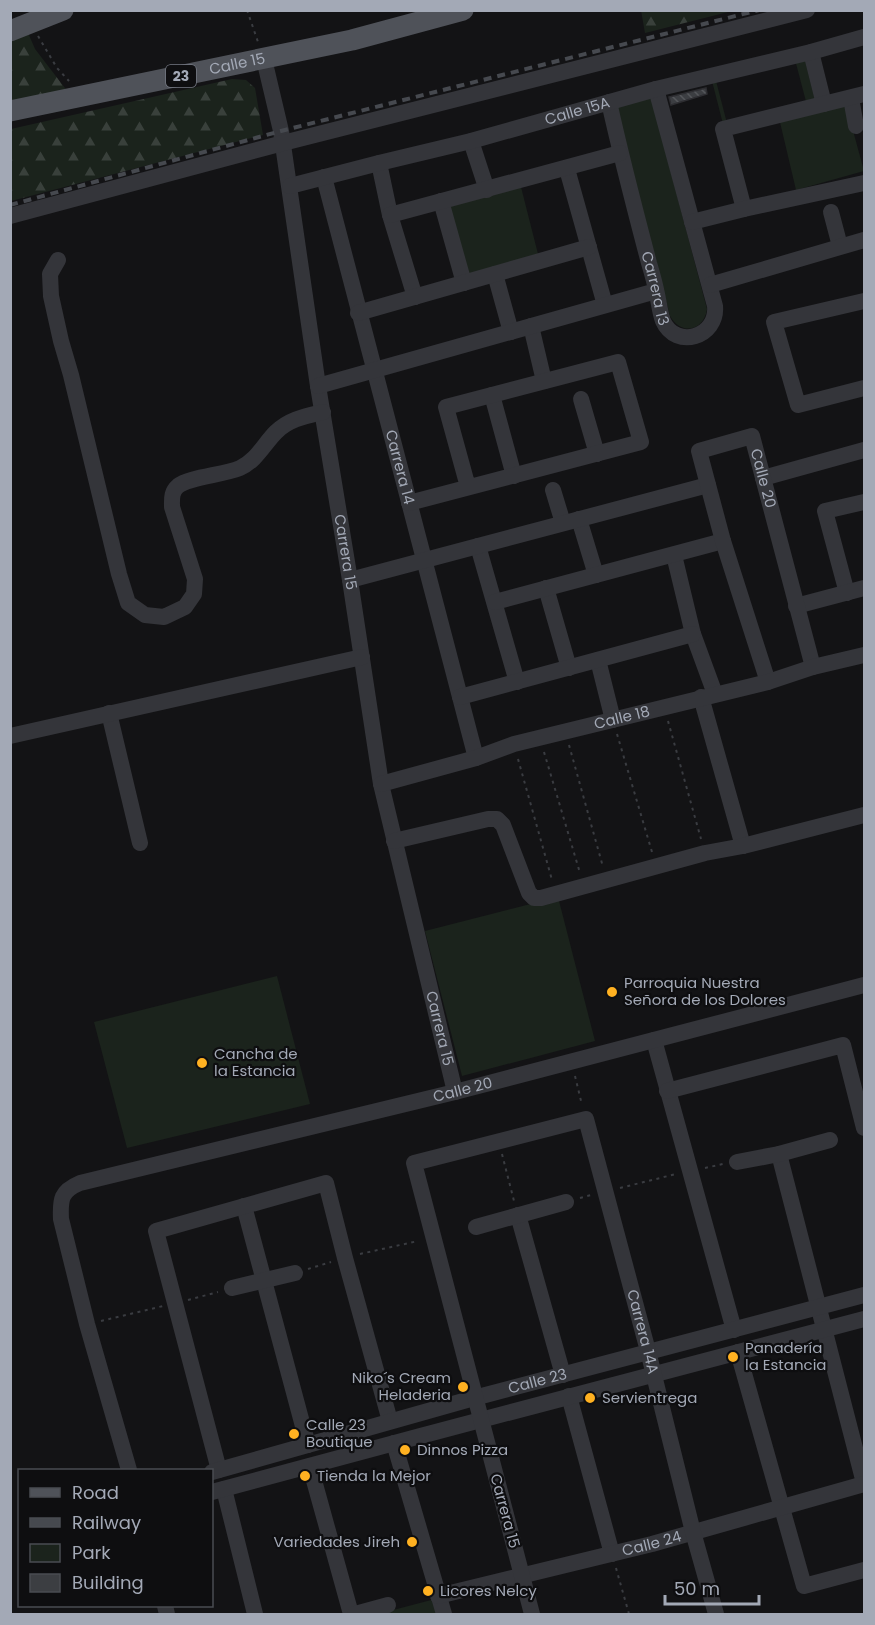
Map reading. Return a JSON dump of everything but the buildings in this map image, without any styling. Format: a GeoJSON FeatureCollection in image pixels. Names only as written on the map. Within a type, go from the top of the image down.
{"type":"FeatureCollection","features":[{"type":"Feature","properties":{"kind":"main road"},"geometry":{"type":"LineString","coordinates":[[10,31],[63,10]]}},
{"type":"Feature","properties":{"kind":"main road","name":"Calle 15"},"geometry":{"type":"LineString","coordinates":[[10,111],[352,40],[464,10]]}},
{"type":"Feature","properties":{"kind":"street"},"geometry":{"type":"LineString","coordinates":[[10,216],[283,143],[807,10]]}},
{"type":"Feature","properties":{"kind":"street","name":"Calle 15A"},"geometry":{"type":"LineString","coordinates":[[290,186],[471,141],[656,89],[864,37]]}},
{"type":"Feature","properties":{"kind":"street"},"geometry":{"type":"LineString","coordinates":[[811,52],[824,104]]}},
{"type":"Feature","properties":{"kind":"street","name":"Carrera 15"},"geometry":{"type":"LineString","coordinates":[[264,59],[290,186],[318,386],[381,784],[455,1092]]}},
{"type":"Feature","properties":{"kind":"street","name":"Carrera 13"},"geometry":{"type":"LineString","coordinates":[[609,102],[662,319],[673,333],[684,337],[697,336],[705,331],[713,320],[715,306],[656,89]]}},
{"type":"Feature","properties":{"kind":"street"},"geometry":{"type":"LineString","coordinates":[[744,209],[723,129],[858,96],[856,126]]}},
{"type":"Feature","properties":{"kind":"street"},"geometry":{"type":"LineString","coordinates":[[471,141],[487,190]]}},
{"type":"Feature","properties":{"kind":"street"},"geometry":{"type":"LineString","coordinates":[[390,215],[620,153]]}},
{"type":"Feature","properties":{"kind":"street"},"geometry":{"type":"LineString","coordinates":[[379,163],[390,215],[415,297]]}},
{"type":"Feature","properties":{"kind":"street"},"geometry":{"type":"LineString","coordinates":[[567,169],[605,305]]}},
{"type":"Feature","properties":{"kind":"street","name":"Carrera 14"},"geometry":{"type":"LineString","coordinates":[[324,177],[476,758]]}},
{"type":"Feature","properties":{"kind":"street"},"geometry":{"type":"LineString","coordinates":[[692,222],[864,183]]}},
{"type":"Feature","properties":{"kind":"street"},"geometry":{"type":"LineString","coordinates":[[441,201],[464,282]]}},
{"type":"Feature","properties":{"kind":"street"},"geometry":{"type":"LineString","coordinates":[[831,212],[840,246]]}},
{"type":"Feature","properties":{"kind":"street"},"geometry":{"type":"LineString","coordinates":[[710,285],[864,240]]}},
{"type":"Feature","properties":{"kind":"street"},"geometry":{"type":"LineString","coordinates":[[358,313],[589,247]]}},
{"type":"Feature","properties":{"kind":"street"},"geometry":{"type":"LineString","coordinates":[[58,260],[50,274],[51,296],[61,341],[119,574],[128,603],[145,615],[164,617],[185,607],[194,594],[195,579],[172,507],[171,497],[176,487],[185,482],[232,471],[243,466],[253,459],[286,424],[323,411]]}},
{"type":"Feature","properties":{"kind":"street"},"geometry":{"type":"LineString","coordinates":[[495,274],[510,332]]}},
{"type":"Feature","properties":{"kind":"street"},"geometry":{"type":"LineString","coordinates":[[318,386],[656,291]]}},
{"type":"Feature","properties":{"kind":"street"},"geometry":{"type":"LineString","coordinates":[[864,301],[774,322],[798,405],[864,388]]}},
{"type":"Feature","properties":{"kind":"street"},"geometry":{"type":"LineString","coordinates":[[531,326],[544,381]]}},
{"type":"Feature","properties":{"kind":"street"},"geometry":{"type":"LineString","coordinates":[[409,502],[514,476],[641,442],[618,362],[446,407],[468,487]]}},
{"type":"Feature","properties":{"kind":"street"},"geometry":{"type":"LineString","coordinates":[[492,395],[514,476]]}},
{"type":"Feature","properties":{"kind":"street"},"geometry":{"type":"LineString","coordinates":[[581,399],[597,454]]}},
{"type":"Feature","properties":{"kind":"street","name":"Calle 20"},"geometry":{"type":"LineString","coordinates":[[768,682],[723,541],[699,451],[752,436],[813,667]]}},
{"type":"Feature","properties":{"kind":"street"},"geometry":{"type":"LineString","coordinates":[[763,478],[864,450]]}},
{"type":"Feature","properties":{"kind":"street"},"geometry":{"type":"LineString","coordinates":[[350,580],[708,485]]}},
{"type":"Feature","properties":{"kind":"street"},"geometry":{"type":"LineString","coordinates":[[553,490],[571,521],[596,575]]}},
{"type":"Feature","properties":{"kind":"street"},"geometry":{"type":"LineString","coordinates":[[847,593],[825,512],[864,502]]}},
{"type":"Feature","properties":{"kind":"street"},"geometry":{"type":"LineString","coordinates":[[495,602],[723,541]]}},
{"type":"Feature","properties":{"kind":"street"},"geometry":{"type":"LineString","coordinates":[[478,546],[517,682]]}},
{"type":"Feature","properties":{"kind":"street"},"geometry":{"type":"LineString","coordinates":[[674,555],[743,846]]}},
{"type":"Feature","properties":{"kind":"street"},"geometry":{"type":"LineString","coordinates":[[546,588],[569,668]]}},
{"type":"Feature","properties":{"kind":"street"},"geometry":{"type":"LineString","coordinates":[[796,606],[864,588]]}},
{"type":"Feature","properties":{"kind":"street"},"geometry":{"type":"LineString","coordinates":[[460,697],[693,634]]}},
{"type":"Feature","properties":{"kind":"street","name":"Calle 18"},"geometry":{"type":"LineString","coordinates":[[381,784],[476,758],[514,744],[768,682],[813,667],[864,655]]}},
{"type":"Feature","properties":{"kind":"street"},"geometry":{"type":"LineString","coordinates":[[10,736],[362,657]]}},
{"type":"Feature","properties":{"kind":"street"},"geometry":{"type":"LineString","coordinates":[[598,660],[613,720]]}},
{"type":"Feature","properties":{"kind":"street"},"geometry":{"type":"LineString","coordinates":[[109,713],[140,843]]}},
{"type":"Feature","properties":{"kind":"street"},"geometry":{"type":"LineString","coordinates":[[394,841],[488,819],[497,819],[503,825],[529,893],[534,898],[541,898],[705,853],[743,846],[864,815]]}},
{"type":"Feature","properties":{"kind":"street","name":"Calle 20"},"geometry":{"type":"LineString","coordinates":[[129,1469],[87,1324],[61,1219],[60,1206],[63,1195],[69,1188],[80,1183],[455,1092],[864,985]]}},
{"type":"Feature","properties":{"kind":"street"},"geometry":{"type":"LineString","coordinates":[[654,1040],[734,1330]]}},
{"type":"Feature","properties":{"kind":"street"},"geometry":{"type":"LineString","coordinates":[[667,1091],[843,1045],[864,1128]]}},
{"type":"Feature","properties":{"kind":"street"},"geometry":{"type":"LineString","coordinates":[[499,1142],[586,1119]]}},
{"type":"Feature","properties":{"kind":"street","name":"Carrera 14A"},"geometry":{"type":"LineString","coordinates":[[586,1119],[716,1614]]}},
{"type":"Feature","properties":{"kind":"street"},"geometry":{"type":"LineString","coordinates":[[737,1162],[779,1154],[830,1140]]}},
{"type":"Feature","properties":{"kind":"street","name":"Carrera 15"},"geometry":{"type":"LineString","coordinates":[[499,1142],[414,1163],[532,1614]]}},
{"type":"Feature","properties":{"kind":"street"},"geometry":{"type":"LineString","coordinates":[[779,1154],[864,1484]]}},
{"type":"Feature","properties":{"kind":"street"},"geometry":{"type":"LineString","coordinates":[[215,1471],[156,1231],[326,1183],[390,1421]]}},
{"type":"Feature","properties":{"kind":"street"},"geometry":{"type":"LineString","coordinates":[[476,1227],[566,1202]]}},
{"type":"Feature","properties":{"kind":"street"},"geometry":{"type":"LineString","coordinates":[[244,1206],[308,1445]]}},
{"type":"Feature","properties":{"kind":"street"},"geometry":{"type":"LineString","coordinates":[[518,1215],[563,1374]]}},
{"type":"Feature","properties":{"kind":"street"},"geometry":{"type":"LineString","coordinates":[[232,1288],[295,1273]]}},
{"type":"Feature","properties":{"kind":"street","name":"Calle 23"},"geometry":{"type":"LineString","coordinates":[[215,1471],[474,1398],[864,1295]]}},
{"type":"Feature","properties":{"kind":"street","name":"Calle 23"},"geometry":{"type":"LineString","coordinates":[[218,1490],[864,1319]]}},
{"type":"Feature","properties":{"kind":"street"},"geometry":{"type":"LineString","coordinates":[[738,1352],[804,1586],[864,1570]]}},
{"type":"Feature","properties":{"kind":"street"},"geometry":{"type":"LineString","coordinates":[[569,1396],[612,1554]]}},
{"type":"Feature","properties":{"kind":"street"},"geometry":{"type":"LineString","coordinates":[[394,1443],[444,1614]]}},
{"type":"Feature","properties":{"kind":"street"},"geometry":{"type":"LineString","coordinates":[[310,1466],[353,1614],[388,1605]]}},
{"type":"Feature","properties":{"kind":"street","name":"Calle 24"},"geometry":{"type":"LineString","coordinates":[[438,1596],[652,1544],[864,1484]]}},
{"type":"Feature","properties":{"kind":"street"},"geometry":{"type":"LineString","coordinates":[[218,1490],[255,1614]]}},
{"type":"Feature","properties":{"kind":"path"},"geometry":{"type":"LineString","coordinates":[[247,10],[264,59]]}},
{"type":"Feature","properties":{"kind":"path"},"geometry":{"type":"LineString","coordinates":[[33,23],[57,68],[74,86],[88,95]]}},
{"type":"Feature","properties":{"kind":"path"},"geometry":{"type":"LineString","coordinates":[[664,706],[705,853]]}},
{"type":"Feature","properties":{"kind":"path"},"geometry":{"type":"LineString","coordinates":[[613,720],[656,867]]}},
{"type":"Feature","properties":{"kind":"path"},"geometry":{"type":"LineString","coordinates":[[565,731],[606,879]]}},
{"type":"Feature","properties":{"kind":"path"},"geometry":{"type":"LineString","coordinates":[[540,738],[583,886]]}},
{"type":"Feature","properties":{"kind":"path"},"geometry":{"type":"LineString","coordinates":[[514,744],[556,894]]}},
{"type":"Feature","properties":{"kind":"path"},"geometry":{"type":"LineString","coordinates":[[571,1061],[586,1119]]}},
{"type":"Feature","properties":{"kind":"path"},"geometry":{"type":"LineString","coordinates":[[499,1142],[518,1215]]}},
{"type":"Feature","properties":{"kind":"path"},"geometry":{"type":"LineString","coordinates":[[566,1202],[689,1171],[737,1162]]}},
{"type":"Feature","properties":{"kind":"path"},"geometry":{"type":"LineString","coordinates":[[295,1273],[345,1258],[433,1238]]}},
{"type":"Feature","properties":{"kind":"path"},"geometry":{"type":"LineString","coordinates":[[612,1554],[629,1614]]}},
{"type":"Feature","properties":{"kind":"green space"},"geometry":{"type":"Polygon","coordinates":[[[641,10],[732,10],[732,11],[645,33],[641,10]]]}},
{"type":"Feature","properties":{"kind":"green space"},"geometry":{"type":"Polygon","coordinates":[[[28,33],[35,49],[68,92],[11,105],[11,38],[28,33]]]}},
{"type":"Feature","properties":{"kind":"green space"},"geometry":{"type":"Polygon","coordinates":[[[805,54],[819,106],[808,109],[794,56],[805,54]]]}},
{"type":"Feature","properties":{"kind":"green space"},"geometry":{"type":"Polygon","coordinates":[[[711,77],[715,77],[728,127],[724,128],[711,77]]]}},
{"type":"Feature","properties":{"kind":"green space"},"geometry":{"type":"Polygon","coordinates":[[[232,79],[246,80],[255,88],[263,135],[11,201],[11,129],[232,79]]]}},
{"type":"Feature","properties":{"kind":"green space"},"geometry":{"type":"Polygon","coordinates":[[[649,89],[707,309],[702,322],[691,328],[680,326],[670,316],[613,98],[649,89]]]}},
{"type":"Feature","properties":{"kind":"green space"},"geometry":{"type":"Polygon","coordinates":[[[845,101],[864,171],[796,190],[779,118],[845,101]]]}},
{"type":"Feature","properties":{"kind":"green space"},"geometry":{"type":"Polygon","coordinates":[[[521,187],[538,254],[466,275],[449,205],[521,187]]]}},
{"type":"Feature","properties":{"kind":"green space"},"geometry":{"type":"Polygon","coordinates":[[[558,897],[595,1041],[462,1076],[425,931],[558,897]]]}},
{"type":"Feature","properties":{"kind":"green space","name":"Cancha de la Estancia"},"geometry":{"type":"Polygon","coordinates":[[[277,976],[310,1104],[127,1148],[94,1022],[277,976]]]}},
{"type":"Feature","properties":{"kind":"green space"},"geometry":{"type":"Polygon","coordinates":[[[435,1599],[440,1614],[378,1614],[435,1599]]]}},
{"type":"Feature","properties":{"kind":"railway"},"geometry":{"type":"LineString","coordinates":[[10,205],[281,131],[759,10]]}},
{"type":"Feature","properties":{"kind":"place","name":"Parroquia Nuestra Señora de los Dolores"},"geometry":{"type":"Point","coordinates":[612,992]}},
{"type":"Feature","properties":{"kind":"place","name":"Cancha de la Estancia"},"geometry":{"type":"Point","coordinates":[202,1063]}},
{"type":"Feature","properties":{"kind":"place","name":"Panadería la Estancia"},"geometry":{"type":"Point","coordinates":[733,1357]}},
{"type":"Feature","properties":{"kind":"place","name":"Niko´s Cream Heladeria"},"geometry":{"type":"Point","coordinates":[463,1387]}},
{"type":"Feature","properties":{"kind":"place","name":"Servientrega"},"geometry":{"type":"Point","coordinates":[590,1398]}},
{"type":"Feature","properties":{"kind":"place","name":"Calle 23 Boutique"},"geometry":{"type":"Point","coordinates":[294,1434]}},
{"type":"Feature","properties":{"kind":"place","name":"Dinnos Pizza"},"geometry":{"type":"Point","coordinates":[405,1450]}},
{"type":"Feature","properties":{"kind":"place","name":"Tienda la Mejor"},"geometry":{"type":"Point","coordinates":[305,1476]}},
{"type":"Feature","properties":{"kind":"place","name":"Variedades Jireh"},"geometry":{"type":"Point","coordinates":[412,1542]}},
{"type":"Feature","properties":{"kind":"place","name":"Licores Nelcy"},"geometry":{"type":"Point","coordinates":[428,1591]}}]}
